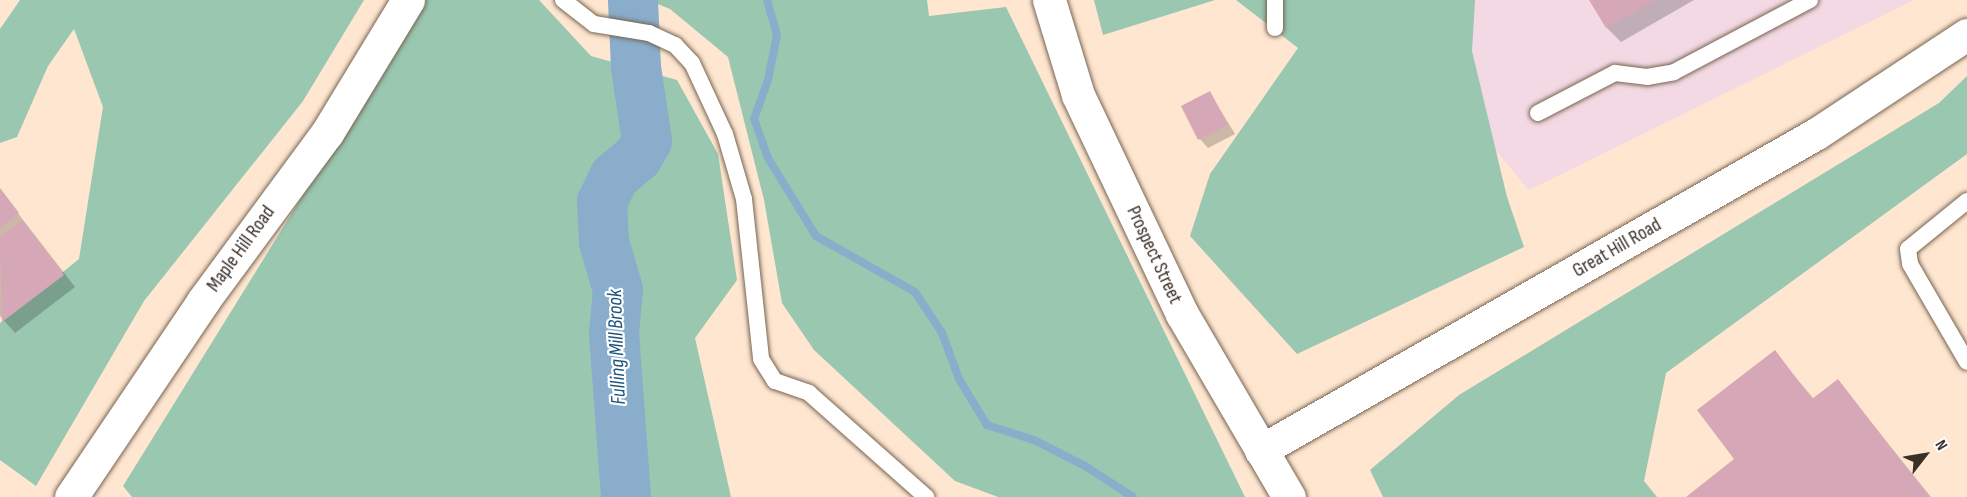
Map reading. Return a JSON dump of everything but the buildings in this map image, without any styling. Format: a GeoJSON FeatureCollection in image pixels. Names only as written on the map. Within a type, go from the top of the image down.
{"type":"FeatureCollection","features":[{"type":"Feature","properties":{"kind":"street","name":"Maple Hill Road"},"geometry":{"type":"LineString","coordinates":[[71,497],[203,301],[327,133],[408,0]]}},
{"type":"Feature","properties":{"kind":"street","name":"Prospect Street"},"geometry":{"type":"LineString","coordinates":[[1048,0],[1078,95],[1182,314],[1289,497]]}},
{"type":"Feature","properties":{"kind":"street","name":"Great Hill Road"},"geometry":{"type":"LineString","coordinates":[[1262,450],[1817,134],[1967,35]]}},
{"type":"Feature","properties":{"kind":"lane"},"geometry":{"type":"LineString","coordinates":[[563,0],[594,24],[649,33],[675,45],[692,63],[725,134],[744,199],[752,249],[761,359],[775,381],[809,393],[926,497]]}},
{"type":"Feature","properties":{"kind":"lane"},"geometry":{"type":"LineString","coordinates":[[1275,0],[1275,28]]}},
{"type":"Feature","properties":{"kind":"lane"},"geometry":{"type":"LineString","coordinates":[[1538,113],[1615,73],[1647,77],[1674,72],[1810,0]]}},
{"type":"Feature","properties":{"kind":"lane"},"geometry":{"type":"LineString","coordinates":[[1967,201],[1908,249],[1910,264],[1967,362]]}},
{"type":"Feature","properties":{"kind":"shaded area"},"geometry":{"type":"Polygon","coordinates":[[[1446,0],[1914,0],[1529,190],[1439,84],[1446,0]]]}},
{"type":"Feature","properties":{"kind":"green space"},"geometry":{"type":"Polygon","coordinates":[[[20,0],[364,0],[303,101],[144,301],[36,486],[0,460],[0,323],[79,259],[103,107],[74,29],[48,66],[17,137],[0,143],[0,29],[20,0]]]}},
{"type":"Feature","properties":{"kind":"green space"},"geometry":{"type":"Polygon","coordinates":[[[424,0],[539,0],[591,56],[677,80],[718,154],[737,280],[695,338],[731,497],[132,497],[123,486],[424,0]]]}},
{"type":"Feature","properties":{"kind":"green space"},"geometry":{"type":"Polygon","coordinates":[[[648,0],[927,0],[929,16],[1006,7],[1245,497],[998,497],[955,481],[814,350],[782,303],[764,200],[728,57],[670,9],[648,0]]]}},
{"type":"Feature","properties":{"kind":"green space"},"geometry":{"type":"Polygon","coordinates":[[[1094,0],[1215,0],[1103,35],[1094,0]]]}},
{"type":"Feature","properties":{"kind":"green space"},"geometry":{"type":"Polygon","coordinates":[[[1236,0],[1475,0],[1472,51],[1507,197],[1524,247],[1297,354],[1190,236],[1210,174],[1298,48],[1236,0]]]}},
{"type":"Feature","properties":{"kind":"green space"},"geometry":{"type":"Polygon","coordinates":[[[1967,76],[1967,154],[1666,373],[1644,481],[1657,497],[1383,497],[1370,470],[1459,395],[1939,103],[1967,76]]]}},
{"type":"Feature","properties":{"kind":"waterway","name":"Fulling Mill Brook"},"geometry":{"type":"LineString","coordinates":[[626,497],[614,333],[618,290],[604,242],[602,202],[614,177],[638,157],[647,141],[636,67],[633,0]]}},
{"type":"Feature","properties":{"kind":"waterway"},"geometry":{"type":"LineString","coordinates":[[767,0],[777,35],[768,80],[754,119],[768,158],[816,236],[915,292],[942,333],[959,379],[987,425],[1034,440],[1085,466],[1133,497]]}}]}
